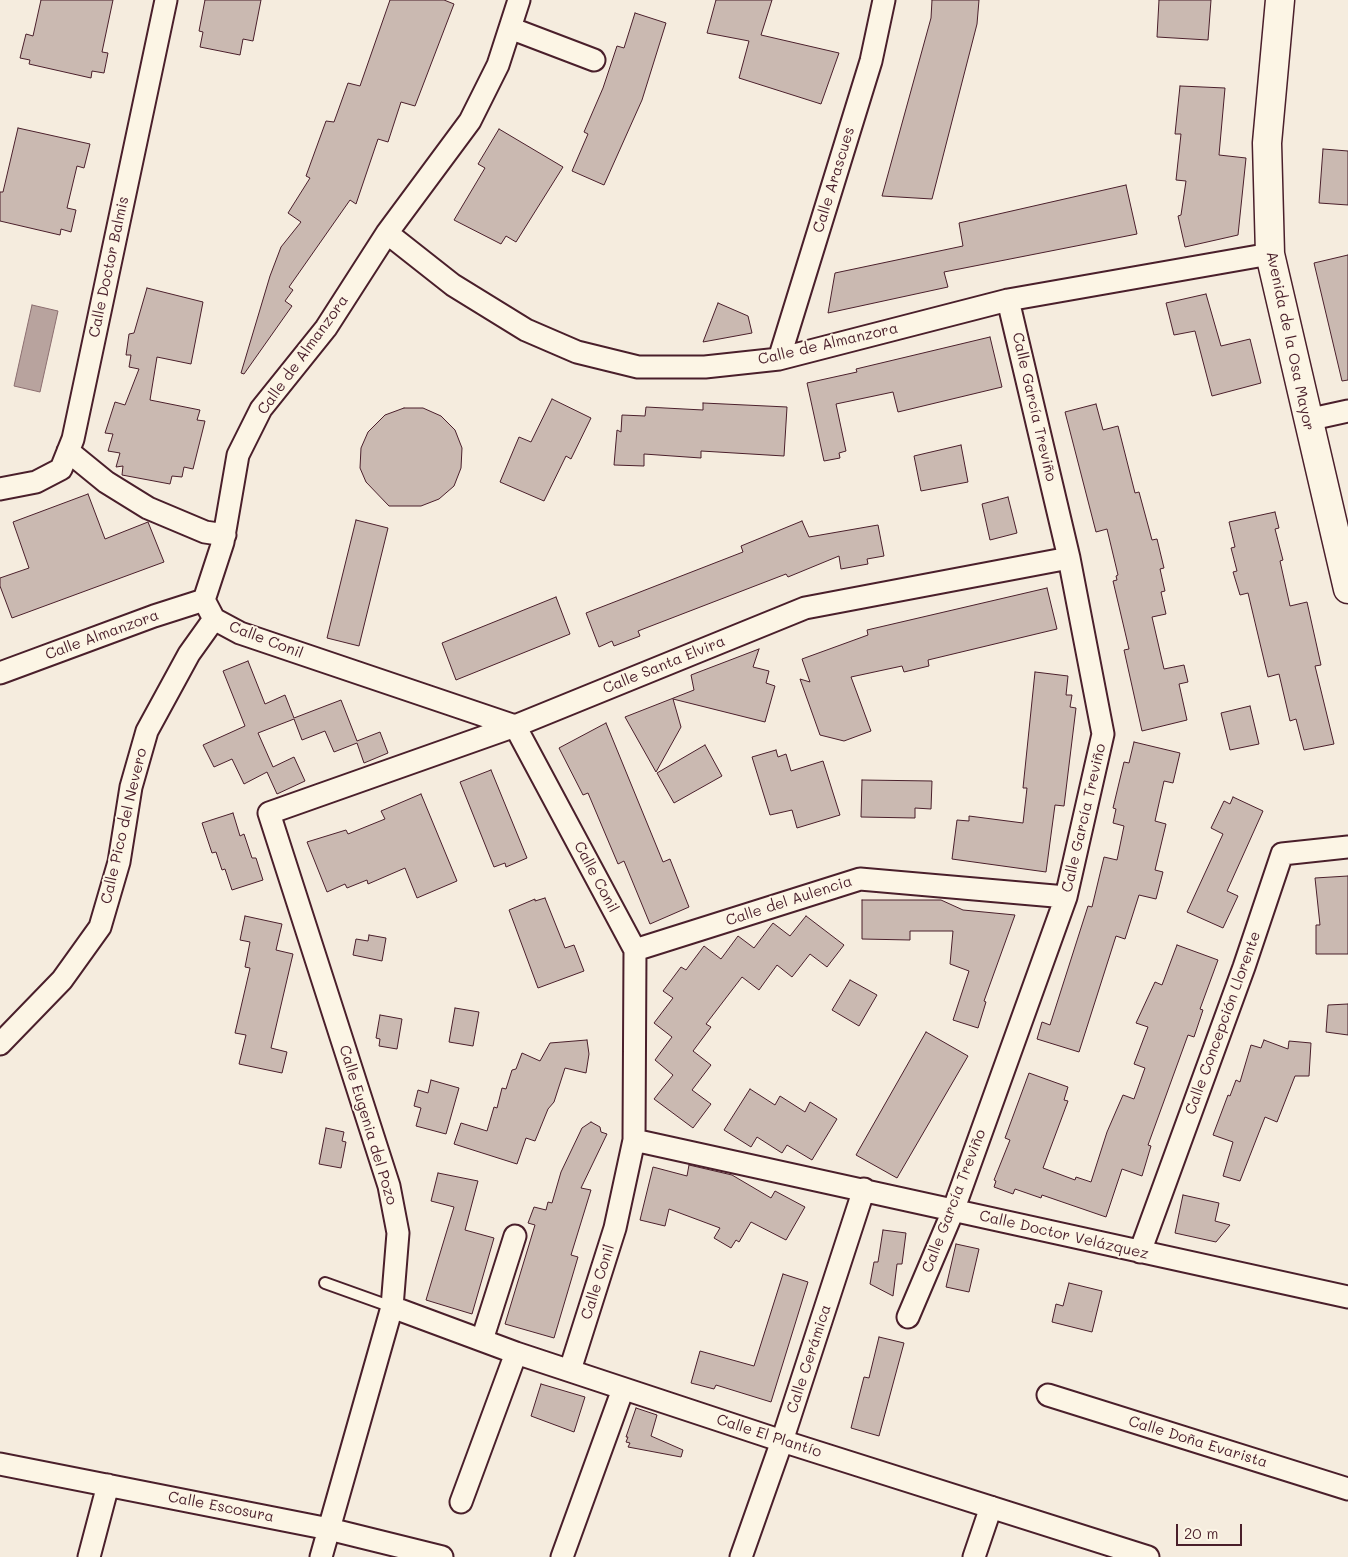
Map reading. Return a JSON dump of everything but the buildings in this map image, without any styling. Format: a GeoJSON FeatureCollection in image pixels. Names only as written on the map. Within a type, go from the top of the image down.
{"type":"FeatureCollection","features":[{"type":"Feature","properties":{"kind":"main road","name":"Avenida de la Osa Mayor"},"geometry":{"type":"LineString","coordinates":[[1280,0],[1267,143],[1270,254],[1307,420],[1348,589]]}},
{"type":"Feature","properties":{"kind":"street","name":"Calle Doctor Balmis"},"geometry":{"type":"LineString","coordinates":[[0,489],[36,482],[60,469],[73,439],[166,0]]}},
{"type":"Feature","properties":{"kind":"street","name":"Calle de Almanzora"},"geometry":{"type":"LineString","coordinates":[[204,600],[225,535],[238,455],[261,409],[326,328],[387,233],[470,121],[498,65],[519,0]]}},
{"type":"Feature","properties":{"kind":"street","name":"Calle Arascues"},"geometry":{"type":"LineString","coordinates":[[778,359],[871,61],[884,0]]}},
{"type":"Feature","properties":{"kind":"street"},"geometry":{"type":"LineString","coordinates":[[510,28],[594,60]]}},
{"type":"Feature","properties":{"kind":"street","name":"Calle de Almanzora"},"geometry":{"type":"LineString","coordinates":[[387,233],[462,290],[526,330],[577,352],[638,367],[705,367],[778,359],[1008,300],[1270,254]]}},
{"type":"Feature","properties":{"kind":"street","name":"Calle García Treviño"},"geometry":{"type":"LineString","coordinates":[[908,1317],[953,1211],[1066,897],[1102,734],[1069,558],[1008,300]]}},
{"type":"Feature","properties":{"kind":"street"},"geometry":{"type":"LineString","coordinates":[[1307,420],[1348,411]]}},
{"type":"Feature","properties":{"kind":"street"},"geometry":{"type":"LineString","coordinates":[[68,451],[106,482],[148,508],[205,532],[225,535]]}},
{"type":"Feature","properties":{"kind":"street","name":"Calle Santa Elvira"},"geometry":{"type":"LineString","coordinates":[[269,813],[515,726],[805,608],[1069,558]]}},
{"type":"Feature","properties":{"kind":"street","name":"Calle Conil"},"geometry":{"type":"LineString","coordinates":[[204,600],[214,619],[240,634],[515,726],[635,950],[634,1140],[615,1228],[570,1370]]}},
{"type":"Feature","properties":{"kind":"street","name":"Calle Almanzora"},"geometry":{"type":"LineString","coordinates":[[0,673],[154,616],[204,600]]}},
{"type":"Feature","properties":{"kind":"street","name":"Calle Pico del Nevero"},"geometry":{"type":"LineString","coordinates":[[0,1044],[62,980],[100,927],[120,862],[131,788],[148,731],[188,654],[214,619]]}},
{"type":"Feature","properties":{"kind":"street","name":"Calle Eugenia del Pozo"},"geometry":{"type":"LineString","coordinates":[[269,813],[389,1186],[398,1233],[392,1307],[321,1557]]}},
{"type":"Feature","properties":{"kind":"street","name":"Calle Concepción Llorente"},"geometry":{"type":"LineString","coordinates":[[1140,1252],[1244,967],[1282,854],[1348,847]]}},
{"type":"Feature","properties":{"kind":"street","name":"Calle del Aulencia"},"geometry":{"type":"LineString","coordinates":[[635,950],[860,879],[1066,897]]}},
{"type":"Feature","properties":{"kind":"street","name":"Calle Doctor Velázquez"},"geometry":{"type":"LineString","coordinates":[[634,1140],[864,1189],[953,1211],[1348,1297]]}},
{"type":"Feature","properties":{"kind":"street","name":"Calle Cerámica"},"geometry":{"type":"LineString","coordinates":[[742,1557],[864,1189]]}},
{"type":"Feature","properties":{"kind":"street"},"geometry":{"type":"LineString","coordinates":[[482,1340],[515,1236]]}},
{"type":"Feature","properties":{"kind":"street","name":"Calle El Plantío"},"geometry":{"type":"LineString","coordinates":[[392,1307],[516,1353],[623,1389],[1148,1557]]}},
{"type":"Feature","properties":{"kind":"street"},"geometry":{"type":"LineString","coordinates":[[461,1502],[516,1353]]}},
{"type":"Feature","properties":{"kind":"street"},"geometry":{"type":"LineString","coordinates":[[562,1557],[623,1389]]}},
{"type":"Feature","properties":{"kind":"street","name":"Calle Doña Evarista"},"geometry":{"type":"LineString","coordinates":[[1048,1395],[1348,1489]]}},
{"type":"Feature","properties":{"kind":"street","name":"Calle Escosura"},"geometry":{"type":"LineString","coordinates":[[0,1464],[329,1529],[442,1557]]}},
{"type":"Feature","properties":{"kind":"street"},"geometry":{"type":"LineString","coordinates":[[88,1557],[108,1485]]}},
{"type":"Feature","properties":{"kind":"street"},"geometry":{"type":"LineString","coordinates":[[974,1557],[991,1506]]}},
{"type":"Feature","properties":{"kind":"lane"},"geometry":{"type":"LineString","coordinates":[[325,1283],[392,1307]]}},
{"type":"Feature","properties":{"kind":"shaded area"},"geometry":{"type":"Polygon","coordinates":[[[32,305],[58,311],[40,392],[14,386],[32,305]]]}}]}
